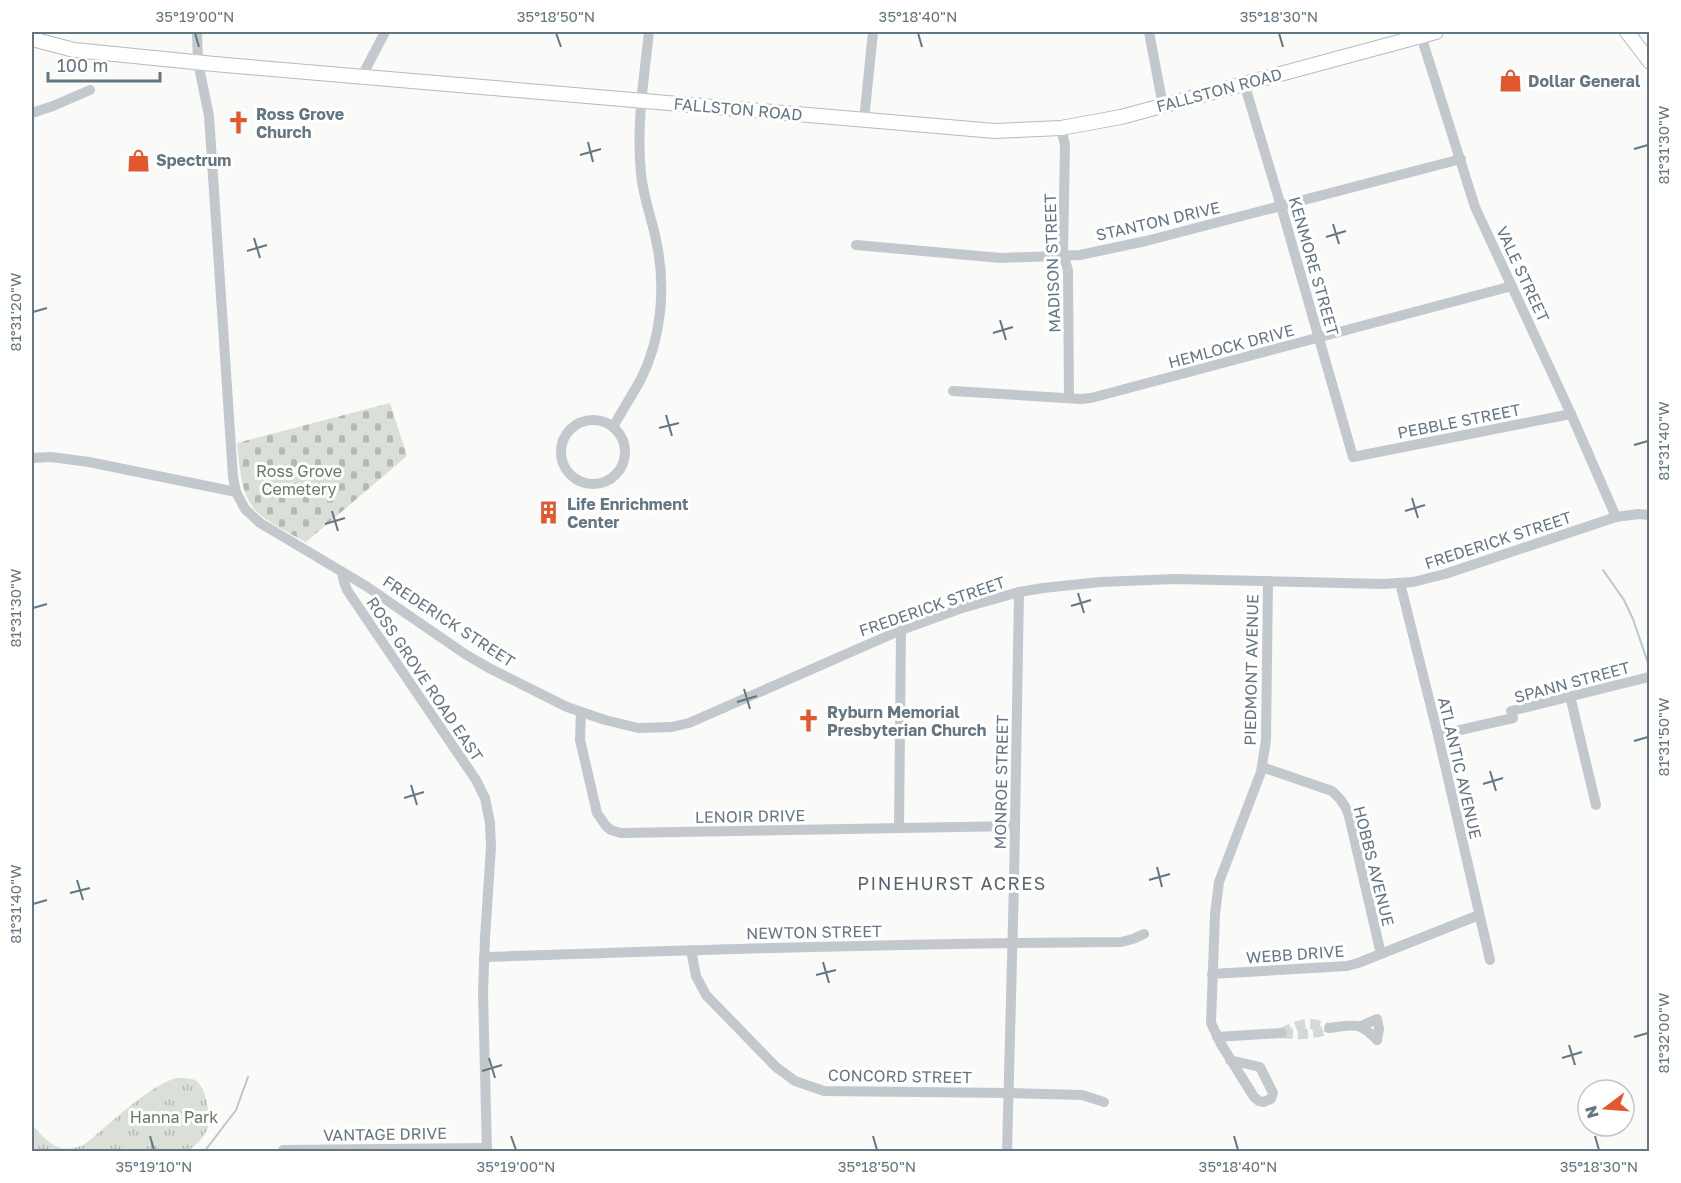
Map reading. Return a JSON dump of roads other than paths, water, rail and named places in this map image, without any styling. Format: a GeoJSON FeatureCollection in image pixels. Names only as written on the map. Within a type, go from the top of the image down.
{"type":"FeatureCollection","features":[{"type":"Feature","properties":{"kind":"main road","name":"FALLSTON ROAD"},"geometry":{"type":"LineString","coordinates":[[32,39],[74,50],[198,62],[995,130],[1061,128],[1112,119],[1436,32]]}},
{"type":"Feature","properties":{"kind":"main road"},"geometry":{"type":"LineString","coordinates":[[1627,32],[1650,62]]}},
{"type":"Feature","properties":{"kind":"street"},"geometry":{"type":"LineString","coordinates":[[197,32],[198,62],[209,116],[229,420],[236,492],[245,509],[260,523],[342,572]]}},
{"type":"Feature","properties":{"kind":"street"},"geometry":{"type":"LineString","coordinates":[[362,76],[385,32]]}},
{"type":"Feature","properties":{"kind":"street"},"geometry":{"type":"LineString","coordinates":[[613,427],[642,377],[654,344],[661,310],[660,260],[641,176],[642,101],[649,32]]}},
{"type":"Feature","properties":{"kind":"street"},"geometry":{"type":"LineString","coordinates":[[864,120],[873,32]]}},
{"type":"Feature","properties":{"kind":"street"},"geometry":{"type":"LineString","coordinates":[[1149,32],[1163,106]]}},
{"type":"Feature","properties":{"kind":"street","name":"VALE STREET"},"geometry":{"type":"LineString","coordinates":[[1421,36],[1475,207],[1572,414],[1616,518]]}},
{"type":"Feature","properties":{"kind":"street","name":"KENMORE STREET"},"geometry":{"type":"LineString","coordinates":[[1244,83],[1353,457]]}},
{"type":"Feature","properties":{"kind":"street"},"geometry":{"type":"LineString","coordinates":[[32,113],[90,90]]}},
{"type":"Feature","properties":{"kind":"street","name":"MADISON STREET"},"geometry":{"type":"LineString","coordinates":[[1061,128],[1065,145],[1064,254],[1068,270],[1069,398]]}},
{"type":"Feature","properties":{"kind":"street","name":"STANTON DRIVE"},"geometry":{"type":"LineString","coordinates":[[856,245],[990,257],[1080,255],[1146,241],[1461,159]]}},
{"type":"Feature","properties":{"kind":"street","name":"HEMLOCK DRIVE"},"geometry":{"type":"LineString","coordinates":[[953,391],[1091,398],[1512,286]]}},
{"type":"Feature","properties":{"kind":"street","name":"PEBBLE STREET"},"geometry":{"type":"LineString","coordinates":[[1353,457],[1572,414]]}},
{"type":"Feature","properties":{"kind":"street"},"geometry":{"type":"LineString","coordinates":[[583,421],[604,422],[613,427],[624,444],[625,455],[616,474],[608,481],[598,484],[587,484],[577,480],[563,464],[562,444],[566,434],[573,426],[583,421]]}},
{"type":"Feature","properties":{"kind":"street"},"geometry":{"type":"LineString","coordinates":[[32,458],[89,462],[236,492]]}},
{"type":"Feature","properties":{"kind":"street","name":"FREDERICK STREET"},"geometry":{"type":"LineString","coordinates":[[342,572],[465,654],[581,713],[638,728],[672,727],[689,723],[901,630],[1019,592],[1100,582],[1175,579],[1383,584],[1413,582],[1616,518],[1638,514],[1650,515]]}},
{"type":"Feature","properties":{"kind":"street","name":"ROSS GROVE ROAD EAST"},"geometry":{"type":"LineString","coordinates":[[342,572],[344,582],[356,605],[476,780],[489,811],[491,847],[483,992],[487,1150]]}},
{"type":"Feature","properties":{"kind":"street","name":"PIEDMONT AVENUE"},"geometry":{"type":"LineString","coordinates":[[1233,1064],[1210,1023],[1212,974],[1219,882],[1262,767],[1266,740],[1268,581]]}},
{"type":"Feature","properties":{"kind":"street","name":"ATLANTIC AVENUE"},"geometry":{"type":"LineString","coordinates":[[1400,583],[1490,960]]}},
{"type":"Feature","properties":{"kind":"street","name":"MONROE STREET"},"geometry":{"type":"LineString","coordinates":[[1007,1152],[1016,826],[1019,592]]}},
{"type":"Feature","properties":{"kind":"street"},"geometry":{"type":"LineString","coordinates":[[899,828],[901,630]]}},
{"type":"Feature","properties":{"kind":"street","name":"SPANN STREET"},"geometry":{"type":"LineString","coordinates":[[1438,735],[1513,718],[1512,711],[1649,677]]}},
{"type":"Feature","properties":{"kind":"street"},"geometry":{"type":"LineString","coordinates":[[1570,696],[1596,805]]}},
{"type":"Feature","properties":{"kind":"street","name":"LENOIR DRIVE"},"geometry":{"type":"LineString","coordinates":[[581,713],[580,740],[597,813],[606,826],[616,832],[1016,826]]}},
{"type":"Feature","properties":{"kind":"street","name":"HOBBS AVENUE"},"geometry":{"type":"LineString","coordinates":[[1262,767],[1328,788],[1346,808],[1381,954]]}},
{"type":"Feature","properties":{"kind":"street","name":"WEBB DRIVE"},"geometry":{"type":"LineString","coordinates":[[1212,974],[1347,966],[1479,915]]}},
{"type":"Feature","properties":{"kind":"street","name":"NEWTON STREET"},"geometry":{"type":"LineString","coordinates":[[484,957],[1013,942],[1120,942],[1144,934]]}},
{"type":"Feature","properties":{"kind":"street","name":"CONCORD STREET"},"geometry":{"type":"LineString","coordinates":[[691,950],[696,976],[706,995],[764,1056],[795,1080],[824,1091],[1082,1095],[1104,1102]]}},
{"type":"Feature","properties":{"kind":"street"},"geometry":{"type":"LineString","coordinates":[[1329,1028],[1361,1026]]}},
{"type":"Feature","properties":{"kind":"street"},"geometry":{"type":"LineString","coordinates":[[1216,1037],[1282,1033]]}},
{"type":"Feature","properties":{"kind":"street","name":"VANTAGE DRIVE"},"geometry":{"type":"LineString","coordinates":[[283,1150],[487,1150]]}},
{"type":"Feature","properties":{"kind":"waterway"},"geometry":{"type":"LineString","coordinates":[[1603,570],[1624,600],[1650,669]]}},
{"type":"Feature","properties":{"kind":"waterway"},"geometry":{"type":"LineString","coordinates":[[204,1152],[236,1110],[248,1077]]}},
{"type":"Feature","properties":{"kind":"tunnel"},"geometry":{"type":"LineString","coordinates":[[1282,1033],[1305,1024],[1329,1028]]}},
{"type":"Feature","properties":{"kind":"tunnel"},"geometry":{"type":"LineString","coordinates":[[1283,1033],[1306,1034],[1329,1028]]}},
{"type":"Feature","properties":{"kind":"place","name":"Dollar General"},"geometry":{"type":"Point","coordinates":[1510,81]}},
{"type":"Feature","properties":{"kind":"place","name":"Ross Grove Church"},"geometry":{"type":"Point","coordinates":[238,123]}},
{"type":"Feature","properties":{"kind":"place","name":"Spectrum"},"geometry":{"type":"Point","coordinates":[138,160]}},
{"type":"Feature","properties":{"kind":"place","name":"Life Enrichment Center"},"geometry":{"type":"Point","coordinates":[549,513]}},
{"type":"Feature","properties":{"kind":"place","name":"Ryburn Memorial Presbyterian Church"},"geometry":{"type":"Point","coordinates":[809,721]}},
{"type":"Feature","properties":{"kind":"district","name":"PINEHURST ACRES"},"geometry":{"type":"Point","coordinates":[952,883]}},
{"type":"Feature","properties":{"kind":"park label","name":"Ross Grove Cemetery"},"geometry":{"type":"Point","coordinates":[299,480]}},
{"type":"Feature","properties":{"kind":"park label","name":"Hanna Park"},"geometry":{"type":"Point","coordinates":[174,1117]}}]}
